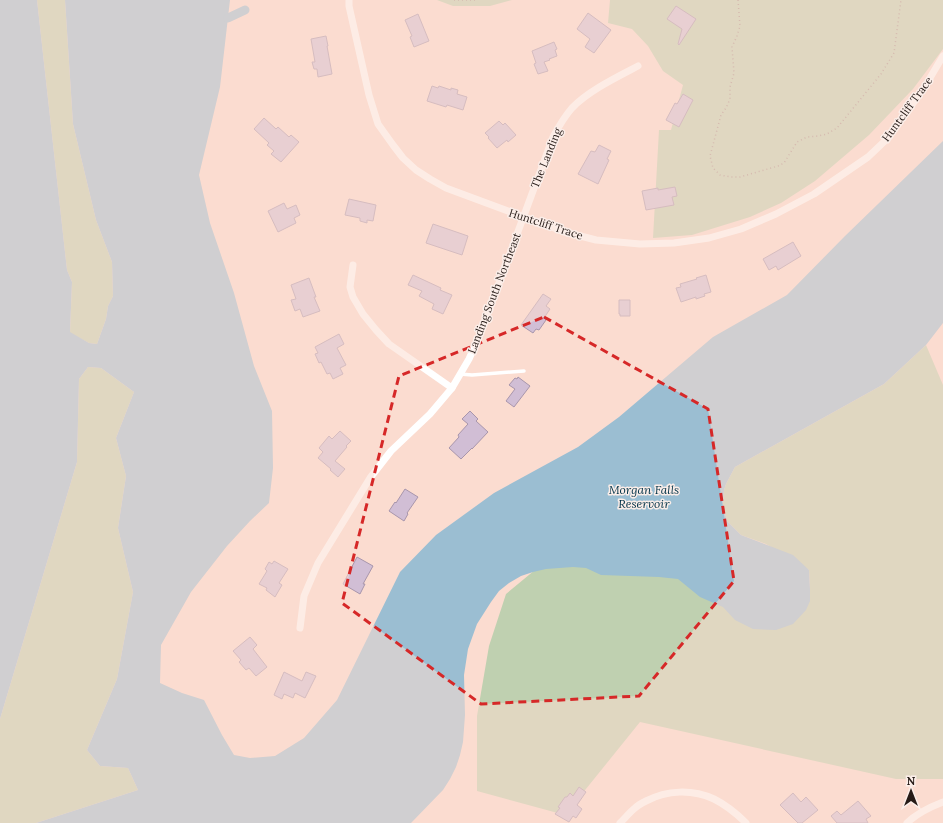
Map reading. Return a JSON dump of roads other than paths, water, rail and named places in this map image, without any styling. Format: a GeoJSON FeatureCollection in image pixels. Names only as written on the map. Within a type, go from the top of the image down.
{"type":"FeatureCollection","features":[{"type":"Feature","properties":{"kind":"street","name":"Huntcliff Trace"},"geometry":{"type":"LineString","coordinates":[[349,0],[349,6],[369,95],[378,124],[403,158],[430,180],[446,188],[565,232],[596,240],[640,244],[674,243],[709,238],[741,229],[776,214],[814,194],[868,157],[888,138],[924,88],[943,56]]}},
{"type":"Feature","properties":{"kind":"street","name":"The Landing"},"geometry":{"type":"LineString","coordinates":[[523,217],[553,137],[561,122],[573,107],[586,96],[618,76],[638,66]]}},
{"type":"Feature","properties":{"kind":"street","name":"Landing South Northeast"},"geometry":{"type":"LineString","coordinates":[[300,628],[304,596],[318,563],[370,478],[391,451],[430,414],[452,388],[469,359],[480,337],[523,217]]}},
{"type":"Feature","properties":{"kind":"street"},"geometry":{"type":"LineString","coordinates":[[353,265],[350,287],[353,298],[363,314],[389,344],[452,388]]}},
{"type":"Feature","properties":{"kind":"street"},"geometry":{"type":"LineString","coordinates":[[620,823],[636,807],[648,800],[667,793],[677,792],[698,793],[715,800],[735,812],[746,823]]}},
{"type":"Feature","properties":{"kind":"street"},"geometry":{"type":"LineString","coordinates":[[906,823],[912,817],[943,802]]}},
{"type":"Feature","properties":{"kind":"lane"},"geometry":{"type":"LineString","coordinates":[[460,374],[472,375],[524,371]]}},
{"type":"Feature","properties":{"kind":"water","name":"Morgan Falls Reservoir"},"geometry":{"type":"Polygon","coordinates":[[[0,0],[37,0],[67,270],[72,282],[70,332],[89,343],[97,344],[106,319],[108,306],[113,296],[112,262],[96,220],[73,124],[65,0],[230,0],[220,87],[199,175],[210,223],[234,293],[254,366],[272,411],[273,468],[269,503],[227,546],[191,592],[161,645],[160,683],[182,693],[204,700],[234,755],[250,758],[275,756],[304,738],[337,700],[400,572],[436,535],[494,493],[578,447],[619,417],[713,337],[787,295],[845,236],[943,141],[943,323],[926,345],[884,384],[735,467],[724,490],[723,504],[727,521],[741,535],[793,555],[809,570],[810,601],[806,610],[793,624],[776,630],[753,629],[735,620],[723,607],[700,597],[678,579],[601,575],[586,568],[573,567],[546,569],[533,572],[521,576],[499,591],[477,624],[468,649],[464,675],[465,715],[463,742],[460,755],[456,767],[443,790],[411,823],[36,823],[138,790],[128,768],[100,766],[87,750],[117,679],[133,592],[118,528],[126,476],[116,438],[134,392],[101,368],[88,367],[79,379],[77,462],[0,719],[0,0]]]}},
{"type":"Feature","properties":{"kind":"waterway"},"geometry":{"type":"LineString","coordinates":[[228,18],[245,10]]}}]}
